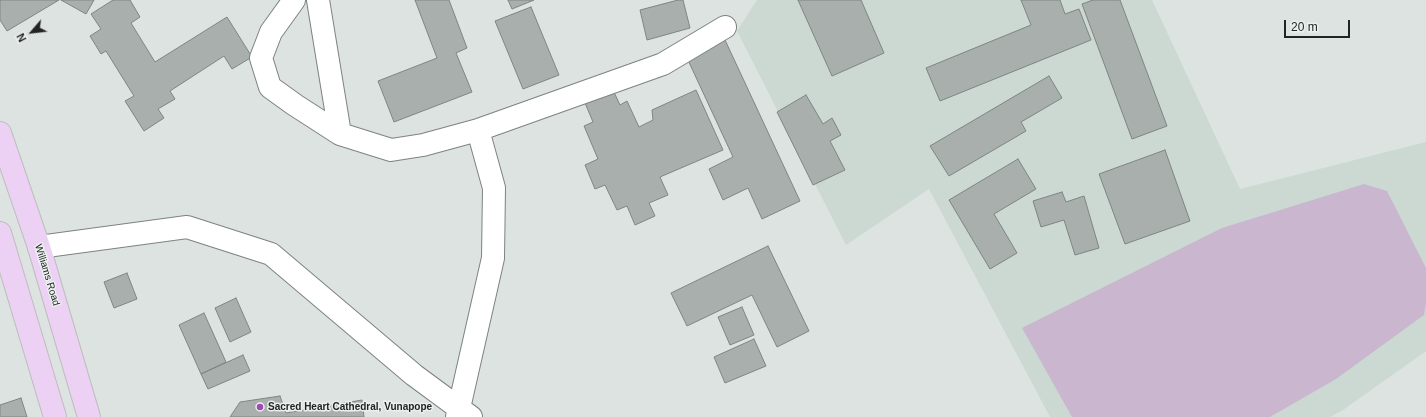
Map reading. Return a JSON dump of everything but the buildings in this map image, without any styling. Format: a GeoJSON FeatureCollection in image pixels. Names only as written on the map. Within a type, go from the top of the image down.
{"type":"FeatureCollection","features":[{"type":"Feature","properties":{"kind":"main road","name":"Williams Road"},"geometry":{"type":"LineString","coordinates":[[0,133],[38,247],[89,417]]}},
{"type":"Feature","properties":{"kind":"main road"},"geometry":{"type":"LineString","coordinates":[[0,233],[55,417]]}},
{"type":"Feature","properties":{"kind":"street"},"geometry":{"type":"LineString","coordinates":[[294,0],[271,32],[261,58],[270,87],[340,134],[391,150],[423,145],[478,130],[663,64],[725,27]]}},
{"type":"Feature","properties":{"kind":"street"},"geometry":{"type":"LineString","coordinates":[[318,0],[340,134]]}},
{"type":"Feature","properties":{"kind":"street"},"geometry":{"type":"LineString","coordinates":[[38,247],[187,228],[271,254],[414,375],[463,414],[493,258],[494,188],[478,130]]}},
{"type":"Feature","properties":{"kind":"shaded area"},"geometry":{"type":"Polygon","coordinates":[[[757,0],[1152,0],[1240,189],[1426,142],[1426,351],[1343,410],[1330,417],[1050,417],[929,189],[846,245],[737,31],[757,0]]]}},
{"type":"Feature","properties":{"kind":"shaded area"},"geometry":{"type":"Polygon","coordinates":[[[1364,184],[1387,191],[1426,268],[1426,303],[1424,315],[1336,379],[1270,417],[1072,417],[1022,328],[1222,228],[1364,184]]]}},
{"type":"Feature","properties":{"kind":"place","name":"Sacred Heart Cathedral, Vunapope"},"geometry":{"type":"Point","coordinates":[260,407]}}]}
